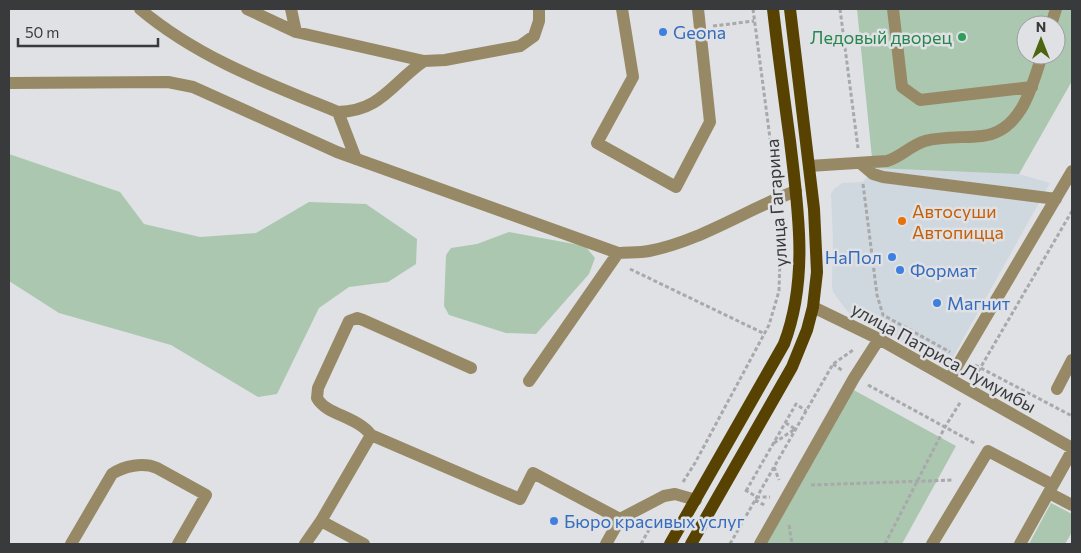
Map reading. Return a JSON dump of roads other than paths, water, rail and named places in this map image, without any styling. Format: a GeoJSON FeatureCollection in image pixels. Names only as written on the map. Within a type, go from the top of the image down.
{"type":"FeatureCollection","features":[{"type":"Feature","properties":{"kind":"main road","name":"улица Гагарина"},"geometry":{"type":"LineString","coordinates":[[670,544],[784,344],[797,301],[800,266],[800,229],[773,9]]}},
{"type":"Feature","properties":{"kind":"main road","name":"улица Гагарина"},"geometry":{"type":"LineString","coordinates":[[691,544],[792,367],[808,330],[813,307],[817,272],[817,246],[790,9]]}},
{"type":"Feature","properties":{"kind":"main road","name":"улица Патриса Лумумбы"},"geometry":{"type":"LineString","coordinates":[[797,301],[813,307]]}},
{"type":"Feature","properties":{"kind":"street"},"geometry":{"type":"LineString","coordinates":[[140,9],[159,25],[210,56],[251,76],[338,112],[353,111],[372,104],[424,61]]}},
{"type":"Feature","properties":{"kind":"street"},"geometry":{"type":"LineString","coordinates":[[247,9],[296,32],[424,61],[445,60],[520,46],[534,36],[539,21],[539,9]]}},
{"type":"Feature","properties":{"kind":"street"},"geometry":{"type":"LineString","coordinates":[[291,9],[296,32]]}},
{"type":"Feature","properties":{"kind":"street"},"geometry":{"type":"LineString","coordinates":[[622,9],[633,77],[597,142],[676,187],[710,122],[698,9]]}},
{"type":"Feature","properties":{"kind":"street"},"geometry":{"type":"LineString","coordinates":[[893,9],[902,86],[920,100],[1032,86]]}},
{"type":"Feature","properties":{"kind":"street"},"geometry":{"type":"LineString","coordinates":[[809,166],[860,159],[893,159],[914,146],[927,141],[982,136],[1001,131],[1014,121],[1032,86],[1039,65]]}},
{"type":"Feature","properties":{"kind":"street"},"geometry":{"type":"LineString","coordinates":[[9,83],[151,82],[180,84],[200,90],[327,148],[616,257],[649,251],[698,236],[796,191]]}},
{"type":"Feature","properties":{"kind":"street"},"geometry":{"type":"LineString","coordinates":[[338,112],[356,159]]}},
{"type":"Feature","properties":{"kind":"street"},"geometry":{"type":"LineString","coordinates":[[860,159],[873,174],[883,177],[1056,199]]}},
{"type":"Feature","properties":{"kind":"street"},"geometry":{"type":"LineString","coordinates":[[950,378],[1072,171]]}},
{"type":"Feature","properties":{"kind":"street"},"geometry":{"type":"LineString","coordinates":[[528,381],[616,257]]}},
{"type":"Feature","properties":{"kind":"street","name":"улица Патриса Лумумбы"},"geometry":{"type":"LineString","coordinates":[[813,307],[879,339],[1072,449]]}},
{"type":"Feature","properties":{"kind":"street"},"geometry":{"type":"LineString","coordinates":[[471,368],[357,318],[348,321],[318,388],[318,398],[325,407],[356,421],[371,435],[520,499],[533,473],[620,519]]}},
{"type":"Feature","properties":{"kind":"street"},"geometry":{"type":"LineString","coordinates":[[760,544],[854,378],[879,339]]}},
{"type":"Feature","properties":{"kind":"street"},"geometry":{"type":"LineString","coordinates":[[1057,390],[1072,360]]}},
{"type":"Feature","properties":{"kind":"street"},"geometry":{"type":"LineString","coordinates":[[305,544],[321,521],[371,435]]}},
{"type":"Feature","properties":{"kind":"street"},"geometry":{"type":"LineString","coordinates":[[1020,544],[1072,449]]}},
{"type":"Feature","properties":{"kind":"street"},"geometry":{"type":"LineString","coordinates":[[932,544],[988,451],[1051,489],[1072,505]]}},
{"type":"Feature","properties":{"kind":"street"},"geometry":{"type":"LineString","coordinates":[[71,544],[112,474],[119,470],[141,465],[150,465],[157,468],[206,495],[178,544]]}},
{"type":"Feature","properties":{"kind":"street"},"geometry":{"type":"LineString","coordinates":[[606,544],[620,519],[664,496],[675,494],[696,500]]}},
{"type":"Feature","properties":{"kind":"street"},"geometry":{"type":"LineString","coordinates":[[321,521],[364,544]]}},
{"type":"Feature","properties":{"kind":"place","name":"Geona"},"geometry":{"type":"Point","coordinates":[663,32]}},
{"type":"Feature","properties":{"kind":"place","name":"Ледовый дворец"},"geometry":{"type":"Point","coordinates":[962,37]}},
{"type":"Feature","properties":{"kind":"place","name":"Автосуши Автопицца"},"geometry":{"type":"Point","coordinates":[902,221]}},
{"type":"Feature","properties":{"kind":"place","name":"НаПол"},"geometry":{"type":"Point","coordinates":[892,257]}},
{"type":"Feature","properties":{"kind":"place","name":"Формат"},"geometry":{"type":"Point","coordinates":[900,270]}},
{"type":"Feature","properties":{"kind":"place","name":"Магнит"},"geometry":{"type":"Point","coordinates":[937,303]}},
{"type":"Feature","properties":{"kind":"place","name":"Бюро красивых услуг"},"geometry":{"type":"Point","coordinates":[554,521]}}]}
